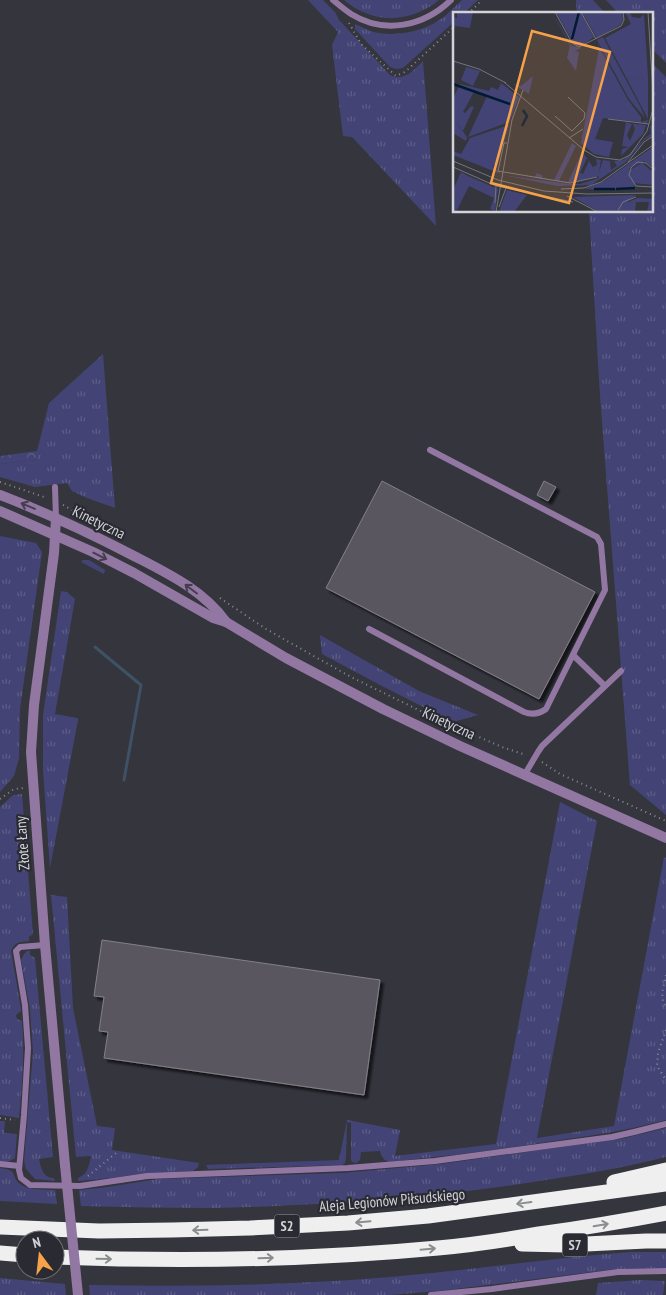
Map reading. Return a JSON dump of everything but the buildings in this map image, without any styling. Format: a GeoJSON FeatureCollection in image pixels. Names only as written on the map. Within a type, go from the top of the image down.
{"type":"FeatureCollection","features":[{"type":"Feature","properties":{"kind":"highway"},"geometry":{"type":"LineString","coordinates":[[572,1196],[611,1183],[666,1170]]}},
{"type":"Feature","properties":{"kind":"highway","name":"Aleja Legionów Piłsudskiego"},"geometry":{"type":"LineString","coordinates":[[0,1227],[99,1231],[250,1228],[348,1223],[428,1216],[666,1184]]}},
{"type":"Feature","properties":{"kind":"highway","name":"S2"},"geometry":{"type":"LineString","coordinates":[[65,1257],[214,1260],[328,1257],[483,1243],[585,1228],[666,1213]]}},
{"type":"Feature","properties":{"kind":"highway","name":"S7"},"geometry":{"type":"LineString","coordinates":[[483,1243],[566,1245],[666,1241]]}},
{"type":"Feature","properties":{"kind":"highway"},"geometry":{"type":"LineString","coordinates":[[0,1253],[15,1254]]}},
{"type":"Feature","properties":{"kind":"street","name":"Kinetyczna"},"geometry":{"type":"LineString","coordinates":[[0,495],[110,543],[183,583],[214,606],[226,622]]}},
{"type":"Feature","properties":{"kind":"street","name":"Kinetyczna"},"geometry":{"type":"LineString","coordinates":[[0,511],[93,552],[213,618],[226,622],[286,658],[383,709],[460,746],[666,838]]}},
{"type":"Feature","properties":{"kind":"street","name":"Złote Łany"},"geometry":{"type":"LineString","coordinates":[[56,518],[56,535],[34,705],[31,752],[45,945],[78,1295]]}},
{"type":"Feature","properties":{"kind":"lane"},"geometry":{"type":"LineString","coordinates":[[333,0],[361,20],[381,25],[406,24],[422,20],[438,11],[451,0]]}},
{"type":"Feature","properties":{"kind":"lane"},"geometry":{"type":"LineString","coordinates":[[369,629],[528,714],[538,714],[546,709],[605,590],[601,544],[597,537],[430,450]]}},
{"type":"Feature","properties":{"kind":"lane"},"geometry":{"type":"LineString","coordinates":[[55,487],[56,518]]}},
{"type":"Feature","properties":{"kind":"lane"},"geometry":{"type":"LineString","coordinates":[[573,655],[605,686]]}},
{"type":"Feature","properties":{"kind":"lane"},"geometry":{"type":"LineString","coordinates":[[525,774],[542,746],[621,671]]}},
{"type":"Feature","properties":{"kind":"lane"},"geometry":{"type":"LineString","coordinates":[[45,945],[20,947],[16,951],[25,1005],[28,1048],[24,1121],[18,1170],[21,1178],[30,1185],[86,1186],[147,1176],[348,1168],[435,1161],[612,1136],[666,1124]]}},
{"type":"Feature","properties":{"kind":"lane"},"geometry":{"type":"LineString","coordinates":[[0,1164],[19,1166]]}},
{"type":"Feature","properties":{"kind":"lane"},"geometry":{"type":"LineString","coordinates":[[431,1295],[618,1272],[666,1271]]}},
{"type":"Feature","properties":{"kind":"path"},"geometry":{"type":"LineString","coordinates":[[470,12],[482,0]]}},
{"type":"Feature","properties":{"kind":"path"},"geometry":{"type":"LineString","coordinates":[[344,9],[350,26],[362,44],[396,76],[405,72],[453,28]]}},
{"type":"Feature","properties":{"kind":"path"},"geometry":{"type":"LineString","coordinates":[[0,482],[67,506],[110,530]]}},
{"type":"Feature","properties":{"kind":"path"},"geometry":{"type":"LineString","coordinates":[[216,595],[266,629],[351,677],[502,747],[527,755],[560,774],[666,821]]}},
{"type":"Feature","properties":{"kind":"path"},"geometry":{"type":"LineString","coordinates":[[0,799],[14,789],[33,786]]}},
{"type":"Feature","properties":{"kind":"path"},"geometry":{"type":"LineString","coordinates":[[666,976],[662,998],[663,1004],[666,1007]]}},
{"type":"Feature","properties":{"kind":"path"},"geometry":{"type":"LineString","coordinates":[[666,1030],[658,1053],[657,1066],[666,1080]]}},
{"type":"Feature","properties":{"kind":"path"},"geometry":{"type":"LineString","coordinates":[[0,1118],[24,1121]]}},
{"type":"Feature","properties":{"kind":"path"},"geometry":{"type":"LineString","coordinates":[[86,1186],[86,1178],[116,1153]]}},
{"type":"Feature","properties":{"kind":"green space"},"geometry":{"type":"Polygon","coordinates":[[[308,0],[323,0],[390,75],[395,77],[404,76],[423,61],[436,226],[352,137],[343,136],[332,45],[338,32],[308,0]]]}},
{"type":"Feature","properties":{"kind":"green space"},"geometry":{"type":"Polygon","coordinates":[[[344,0],[439,0],[428,8],[416,13],[392,18],[367,14],[344,0]]]}},
{"type":"Feature","properties":{"kind":"green space"},"geometry":{"type":"Polygon","coordinates":[[[462,0],[478,0],[465,12],[453,12],[453,23],[403,68],[396,69],[390,67],[355,29],[355,24],[370,31],[399,34],[419,30],[445,16],[462,0]]]}},
{"type":"Feature","properties":{"kind":"green space"},"geometry":{"type":"Polygon","coordinates":[[[576,0],[593,0],[604,12],[577,12],[576,0]]]}},
{"type":"Feature","properties":{"kind":"green space"},"geometry":{"type":"Polygon","coordinates":[[[606,0],[666,0],[666,63],[654,51],[654,12],[617,12],[606,0]]]}},
{"type":"Feature","properties":{"kind":"green space"},"geometry":{"type":"Polygon","coordinates":[[[654,65],[666,77],[666,815],[630,785],[600,396],[589,212],[654,212],[654,65]]]}},
{"type":"Feature","properties":{"kind":"green space"},"geometry":{"type":"Polygon","coordinates":[[[103,354],[115,508],[72,491],[67,483],[35,487],[0,477],[0,464],[37,460],[37,451],[49,403],[103,354]]]}},
{"type":"Feature","properties":{"kind":"green space"},"geometry":{"type":"Polygon","coordinates":[[[37,451],[37,460],[0,464],[0,456],[37,451]]]}},
{"type":"Feature","properties":{"kind":"green space"},"geometry":{"type":"Polygon","coordinates":[[[0,536],[36,543],[42,552],[20,709],[19,758],[14,776],[0,792],[0,536]]]}},
{"type":"Feature","properties":{"kind":"green space"},"geometry":{"type":"Polygon","coordinates":[[[89,560],[105,570],[104,574],[81,562],[89,560]]]}},
{"type":"Feature","properties":{"kind":"green space"},"geometry":{"type":"Polygon","coordinates":[[[61,591],[67,592],[75,599],[55,714],[77,718],[78,720],[50,868],[43,770],[43,715],[61,591]]]}},
{"type":"Feature","properties":{"kind":"green space"},"geometry":{"type":"Polygon","coordinates":[[[320,635],[419,691],[478,715],[453,722],[322,654],[320,635]]]}},
{"type":"Feature","properties":{"kind":"green space"},"geometry":{"type":"Polygon","coordinates":[[[22,794],[33,934],[29,937],[29,941],[18,943],[11,951],[21,1009],[16,1015],[17,1019],[22,1021],[23,1033],[23,1070],[19,1118],[0,1115],[0,807],[13,795],[22,794]]]}},
{"type":"Feature","properties":{"kind":"green space"},"geometry":{"type":"Polygon","coordinates":[[[560,802],[597,821],[537,1138],[614,1126],[664,857],[666,858],[666,1120],[624,1130],[581,1137],[390,1162],[383,1158],[380,1151],[361,1152],[360,1160],[356,1163],[351,1160],[351,1123],[347,1122],[346,1158],[345,1163],[342,1165],[208,1169],[206,1165],[339,1160],[347,1120],[400,1130],[395,1156],[496,1144],[560,802]]]}},
{"type":"Feature","properties":{"kind":"green space"},"geometry":{"type":"Polygon","coordinates":[[[51,895],[67,897],[73,1008],[97,1126],[115,1128],[112,1150],[199,1163],[198,1167],[193,1171],[147,1173],[78,1181],[78,1178],[88,1169],[91,1156],[76,1157],[51,895]]]}},
{"type":"Feature","properties":{"kind":"green space"},"geometry":{"type":"Polygon","coordinates":[[[27,951],[30,951],[30,955],[35,958],[53,1157],[39,1159],[43,1172],[50,1178],[54,1178],[55,1181],[35,1179],[26,1169],[24,1161],[33,1052],[30,1009],[21,960],[27,951]]]}},
{"type":"Feature","properties":{"kind":"green space"},"geometry":{"type":"Polygon","coordinates":[[[0,1121],[5,1121],[4,1133],[17,1134],[15,1158],[8,1162],[0,1162],[0,1121]]]}},
{"type":"Feature","properties":{"kind":"green space"},"geometry":{"type":"Polygon","coordinates":[[[666,1128],[666,1157],[571,1176],[439,1194],[289,1206],[180,1208],[81,1206],[79,1190],[158,1179],[342,1173],[441,1164],[625,1138],[666,1128]]]}},
{"type":"Feature","properties":{"kind":"green space"},"geometry":{"type":"Polygon","coordinates":[[[0,1168],[10,1170],[17,1181],[24,1186],[32,1189],[55,1190],[57,1204],[0,1201],[0,1168]]]}},
{"type":"Feature","properties":{"kind":"green space"},"geometry":{"type":"Polygon","coordinates":[[[631,1252],[666,1252],[666,1268],[616,1269],[439,1291],[390,1295],[90,1295],[89,1285],[175,1286],[303,1283],[432,1273],[631,1252]]]}},
{"type":"Feature","properties":{"kind":"green space"},"geometry":{"type":"Polygon","coordinates":[[[0,1278],[65,1284],[66,1295],[0,1295],[0,1278]]]}},
{"type":"Feature","properties":{"kind":"green space"},"geometry":{"type":"Polygon","coordinates":[[[640,1280],[665,1281],[663,1295],[596,1295],[598,1283],[640,1280]]]}},
{"type":"Feature","properties":{"kind":"waterway"},"geometry":{"type":"LineString","coordinates":[[95,647],[141,685],[124,780]]}}]}
